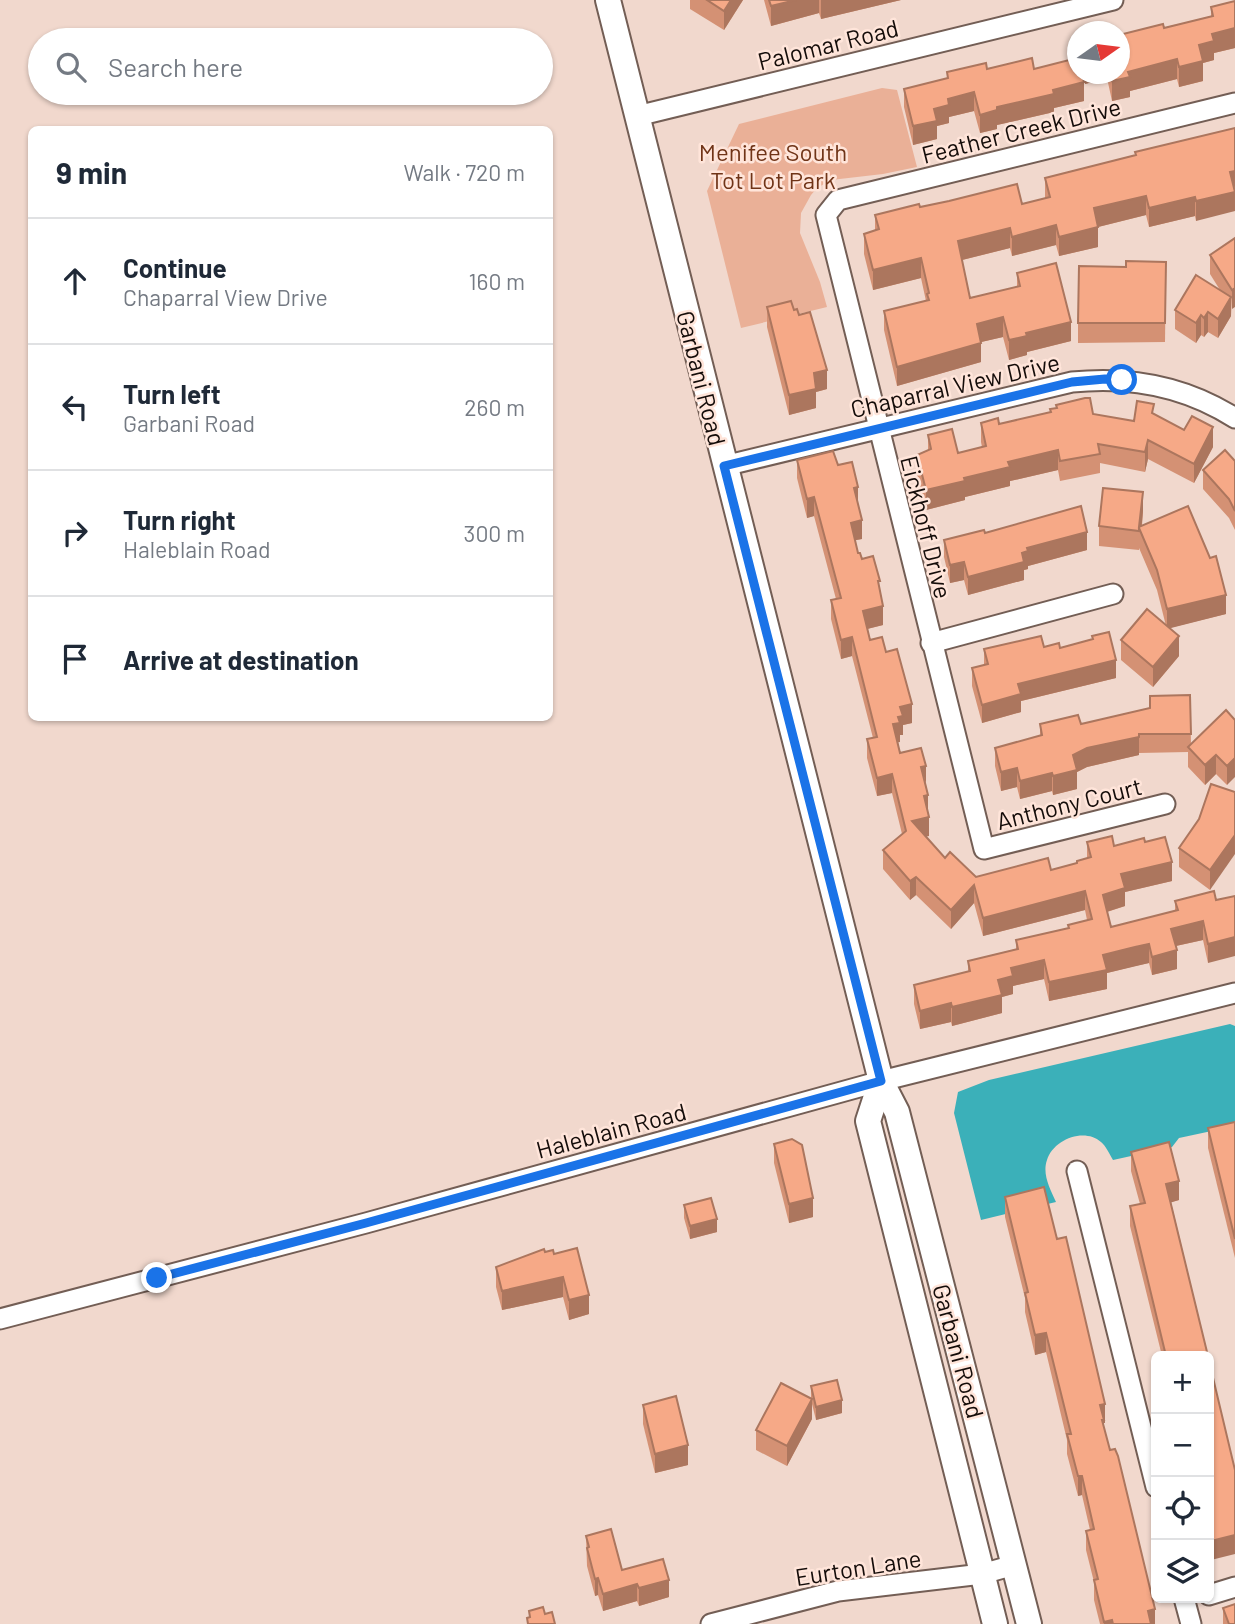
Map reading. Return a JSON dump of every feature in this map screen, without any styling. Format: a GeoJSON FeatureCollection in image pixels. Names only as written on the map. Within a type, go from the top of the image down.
{"type":"FeatureCollection","features":[{"type":"Feature","properties":{"kind":"main road","name":"Garbani Road"},"geometry":{"type":"LineString","coordinates":[[608,0],[881,1081],[897,1112],[1029,1624]]}},
{"type":"Feature","properties":{"kind":"main road","name":"Garbani Road"},"geometry":{"type":"LineString","coordinates":[[881,1081],[869,1121],[995,1624]]}},
{"type":"Feature","properties":{"kind":"street","name":"Palomar Road"},"geometry":{"type":"LineString","coordinates":[[636,116],[1113,0]]}},
{"type":"Feature","properties":{"kind":"street","name":"Feather Creek Drive"},"geometry":{"type":"LineString","coordinates":[[826,215],[838,200],[1235,103]]}},
{"type":"Feature","properties":{"kind":"street","name":"Eickhoff Drive"},"geometry":{"type":"LineString","coordinates":[[826,215],[984,849]]}},
{"type":"Feature","properties":{"kind":"street","name":"Chaparral View Drive"},"geometry":{"type":"LineString","coordinates":[[724,466],[1072,382],[1105,379],[1140,381],[1175,390],[1234,414]]}},
{"type":"Feature","properties":{"kind":"street"},"geometry":{"type":"LineString","coordinates":[[931,643],[1113,594]]}},
{"type":"Feature","properties":{"kind":"street","name":"Anthony Court"},"geometry":{"type":"LineString","coordinates":[[984,849],[1165,804]]}},
{"type":"Feature","properties":{"kind":"street","name":"Haleblain Road"},"geometry":{"type":"LineString","coordinates":[[0,1319],[366,1223],[881,1081],[1235,993]]}},
{"type":"Feature","properties":{"kind":"street"},"geometry":{"type":"LineString","coordinates":[[1077,1171],[1154,1477]]}},
{"type":"Feature","properties":{"kind":"street","name":"Eurton Lane"},"geometry":{"type":"LineString","coordinates":[[711,1624],[838,1591],[982,1574],[1014,1565]]}},
{"type":"Feature","properties":{"kind":"street"},"geometry":{"type":"LineString","coordinates":[[1214,1593],[1235,1587]]}},
{"type":"Feature","properties":{"kind":"street"},"geometry":{"type":"LineString","coordinates":[[1189,1603],[1191,1624]]}},
{"type":"Feature","properties":{"kind":"green space","name":"Menifee South Tot Lot Park"},"geometry":{"type":"Polygon","coordinates":[[[882,88],[897,90],[917,167],[831,180],[817,188],[801,213],[800,233],[827,307],[741,328],[707,191],[739,124],[882,88]]]}},
{"type":"Feature","properties":{"kind":"water"},"geometry":{"type":"Polygon","coordinates":[[[1230,1024],[1235,1026],[1235,1126],[1179,1138],[1172,1147],[1113,1160],[1103,1144],[1094,1138],[1070,1138],[1056,1147],[1047,1160],[1047,1181],[1056,1202],[981,1220],[954,1113],[958,1092],[989,1080],[1230,1024]]]}},
{"type":"Feature","properties":{"kind":"building"},"geometry":{"type":"Polygon","coordinates":[[[707,0],[731,0],[724,11],[707,0]]]}},
{"type":"Feature","properties":{"kind":"building"},"geometry":{"type":"Polygon","coordinates":[[[769,0],[796,0],[771,6],[769,0]]]}},
{"type":"Feature","properties":{"kind":"building"},"geometry":{"type":"Polygon","coordinates":[[[1235,1],[1235,28],[1212,34],[1214,41],[1199,45],[1203,61],[1179,67],[1177,59],[1130,71],[1130,32],[1163,24],[1164,28],[1213,16],[1211,7],[1235,1]]]}},
{"type":"Feature","properties":{"kind":"building"},"geometry":{"type":"Polygon","coordinates":[[[1032,58],[1034,69],[1067,61],[1067,84],[1076,84],[1053,90],[1054,94],[997,107],[997,110],[980,115],[974,92],[948,99],[949,105],[934,109],[937,121],[913,126],[904,89],[948,78],[947,72],[986,63],[987,69],[1032,58]]]}},
{"type":"Feature","properties":{"kind":"building"},"geometry":{"type":"Polygon","coordinates":[[[1235,128],[1235,171],[1230,172],[1235,192],[1196,201],[1195,197],[1149,208],[1146,196],[1094,208],[1098,227],[1059,237],[1056,225],[1012,237],[1010,228],[958,241],[970,298],[1020,286],[1017,273],[1056,263],[1071,322],[1009,340],[1003,317],[977,324],[981,343],[897,367],[884,311],[929,300],[929,293],[921,258],[873,270],[864,234],[879,229],[875,215],[919,204],[920,207],[949,201],[1017,184],[1022,204],[1050,197],[1045,178],[1136,155],[1135,152],[1235,128]]]}},
{"type":"Feature","properties":{"kind":"building"},"geometry":{"type":"Polygon","coordinates":[[[1235,238],[1235,288],[1232,290],[1210,255],[1235,238]]]}},
{"type":"Feature","properties":{"kind":"building"},"geometry":{"type":"Polygon","coordinates":[[[1126,261],[1166,262],[1165,323],[1078,323],[1079,266],[1126,267],[1126,261]]]}},
{"type":"Feature","properties":{"kind":"building"},"geometry":{"type":"Polygon","coordinates":[[[1196,275],[1231,297],[1218,319],[1208,312],[1204,318],[1201,315],[1196,323],[1175,310],[1196,275]]]}},
{"type":"Feature","properties":{"kind":"building"},"geometry":{"type":"Polygon","coordinates":[[[791,301],[799,315],[810,312],[827,370],[814,373],[816,389],[789,395],[767,307],[791,301]]]}},
{"type":"Feature","properties":{"kind":"building"},"geometry":{"type":"Polygon","coordinates":[[[1090,398],[1093,414],[1134,421],[1137,401],[1154,404],[1152,413],[1184,430],[1192,416],[1213,427],[1194,464],[1148,440],[1145,452],[1098,444],[1100,454],[1060,461],[1058,450],[1008,462],[1010,467],[926,490],[917,455],[931,449],[928,435],[952,429],[958,453],[986,446],[981,423],[998,418],[999,424],[1051,412],[1050,409],[1057,408],[1056,405],[1090,398]]]}},
{"type":"Feature","properties":{"kind":"building"},"geometry":{"type":"Polygon","coordinates":[[[1225,450],[1235,461],[1235,511],[1229,499],[1203,470],[1225,450]]]}},
{"type":"Feature","properties":{"kind":"building"},"geometry":{"type":"Polygon","coordinates":[[[833,451],[838,465],[852,462],[858,487],[854,488],[862,520],[851,523],[858,553],[862,559],[873,556],[880,581],[883,606],[863,611],[870,640],[882,637],[886,652],[897,649],[912,704],[900,707],[903,716],[898,717],[900,723],[893,724],[900,753],[921,748],[926,766],[921,767],[928,795],[924,796],[929,817],[912,821],[945,858],[950,852],[976,877],[1048,858],[1051,870],[1077,863],[1091,857],[1087,842],[1112,836],[1114,846],[1144,838],[1145,842],[1165,837],[1172,862],[1121,874],[1125,888],[1103,895],[1111,927],[1178,910],[1175,901],[1214,891],[1216,900],[1235,896],[1235,937],[1208,944],[1203,921],[1171,929],[1177,950],[1152,957],[1149,944],[1103,955],[1107,970],[1049,982],[1044,960],[1011,968],[1013,976],[998,980],[1002,995],[952,1007],[951,1003],[920,1011],[914,985],[970,971],[968,961],[1018,949],[1016,940],[1069,928],[1068,925],[1092,919],[1085,891],[983,918],[974,885],[951,910],[916,877],[910,881],[883,850],[906,831],[892,774],[877,778],[867,739],[877,737],[852,637],[841,640],[831,600],[841,598],[814,497],[807,499],[797,460],[833,451]]]}},
{"type":"Feature","properties":{"kind":"building"},"geometry":{"type":"Polygon","coordinates":[[[1103,488],[1143,492],[1139,527],[1188,506],[1210,558],[1216,556],[1226,595],[1167,609],[1157,570],[1139,528],[1139,531],[1099,526],[1103,488]]]}},
{"type":"Feature","properties":{"kind":"building"},"geometry":{"type":"Polygon","coordinates":[[[1081,506],[1087,532],[1027,548],[1028,551],[1022,553],[1024,562],[968,577],[964,562],[950,565],[944,540],[984,530],[985,533],[1081,506]]]}},
{"type":"Feature","properties":{"kind":"building"},"geometry":{"type":"Polygon","coordinates":[[[1147,609],[1179,636],[1153,667],[1121,640],[1147,609]]]}},
{"type":"Feature","properties":{"kind":"building"},"geometry":{"type":"Polygon","coordinates":[[[1109,632],[1116,660],[1018,684],[1021,694],[982,705],[972,668],[988,664],[984,649],[1041,636],[1044,647],[1059,643],[1060,648],[1109,632]]]}},
{"type":"Feature","properties":{"kind":"building"},"geometry":{"type":"Polygon","coordinates":[[[1190,695],[1191,734],[1139,734],[1139,737],[1087,748],[1073,755],[1077,770],[1053,776],[1052,773],[1020,781],[1017,768],[1001,772],[995,748],[1042,735],[1040,724],[1078,715],[1081,724],[1150,708],[1150,696],[1190,695]]]}},
{"type":"Feature","properties":{"kind":"building"},"geometry":{"type":"Polygon","coordinates":[[[1226,710],[1235,720],[1235,758],[1227,766],[1216,755],[1205,765],[1188,747],[1226,710]]]}},
{"type":"Feature","properties":{"kind":"building"},"geometry":{"type":"Polygon","coordinates":[[[1211,784],[1235,792],[1235,835],[1210,870],[1179,848],[1199,819],[1211,784]]]}},
{"type":"Feature","properties":{"kind":"building"},"geometry":{"type":"Polygon","coordinates":[[[1235,1122],[1235,1239],[1208,1128],[1235,1122]]]}},
{"type":"Feature","properties":{"kind":"building"},"geometry":{"type":"Polygon","coordinates":[[[792,1139],[802,1145],[813,1198],[789,1204],[774,1144],[792,1139]]]}},
{"type":"Feature","properties":{"kind":"building"},"geometry":{"type":"Polygon","coordinates":[[[1169,1142],[1179,1181],[1166,1184],[1207,1351],[1165,1351],[1130,1206],[1145,1203],[1131,1152],[1169,1142]]]}},
{"type":"Feature","properties":{"kind":"building"},"geometry":{"type":"Polygon","coordinates":[[[1044,1187],[1057,1239],[1066,1237],[1105,1404],[1100,1405],[1102,1420],[1110,1450],[1115,1449],[1118,1456],[1151,1592],[1151,1603],[1154,1603],[1155,1609],[1148,1611],[1151,1624],[1113,1624],[1112,1620],[1104,1622],[1094,1580],[1098,1579],[1086,1531],[1094,1529],[1082,1476],[1078,1476],[1067,1434],[1071,1434],[1046,1333],[1035,1335],[1025,1293],[1028,1292],[1005,1197],[1044,1187]]]}},
{"type":"Feature","properties":{"kind":"building"},"geometry":{"type":"Polygon","coordinates":[[[711,1198],[717,1219],[690,1226],[684,1205],[711,1198]]]}},
{"type":"Feature","properties":{"kind":"building"},"geometry":{"type":"Polygon","coordinates":[[[577,1248],[589,1295],[569,1300],[563,1277],[502,1291],[496,1267],[544,1249],[545,1252],[553,1250],[554,1254],[577,1248]]]}},
{"type":"Feature","properties":{"kind":"building"},"geometry":{"type":"Polygon","coordinates":[[[837,1380],[842,1400],[816,1407],[811,1386],[837,1380]]]}},
{"type":"Feature","properties":{"kind":"building"},"geometry":{"type":"Polygon","coordinates":[[[1214,1382],[1235,1470],[1235,1535],[1214,1540],[1214,1382]]]}},
{"type":"Feature","properties":{"kind":"building"},"geometry":{"type":"Polygon","coordinates":[[[781,1383],[812,1399],[787,1446],[756,1430],[781,1383]]]}},
{"type":"Feature","properties":{"kind":"building"},"geometry":{"type":"Polygon","coordinates":[[[676,1396],[688,1445],[655,1454],[643,1405],[676,1396]]]}},
{"type":"Feature","properties":{"kind":"building"},"geometry":{"type":"Polygon","coordinates":[[[611,1529],[622,1570],[663,1559],[669,1580],[639,1588],[637,1584],[603,1594],[598,1578],[595,1579],[586,1536],[611,1529]]]}},
{"type":"Feature","properties":{"kind":"building"},"geometry":{"type":"Polygon","coordinates":[[[1235,1604],[1235,1624],[1229,1624],[1223,1608],[1235,1604]]]}},
{"type":"Feature","properties":{"kind":"building"},"geometry":{"type":"Polygon","coordinates":[[[543,1607],[545,1614],[552,1612],[555,1624],[528,1624],[529,1611],[543,1607]]]}},
{"type":"Feature","properties":{"kind":"route"},"geometry":{"type":"LineString","coordinates":[[157,1278],[881,1081],[724,466],[1072,382],[1122,380]]}}]}
